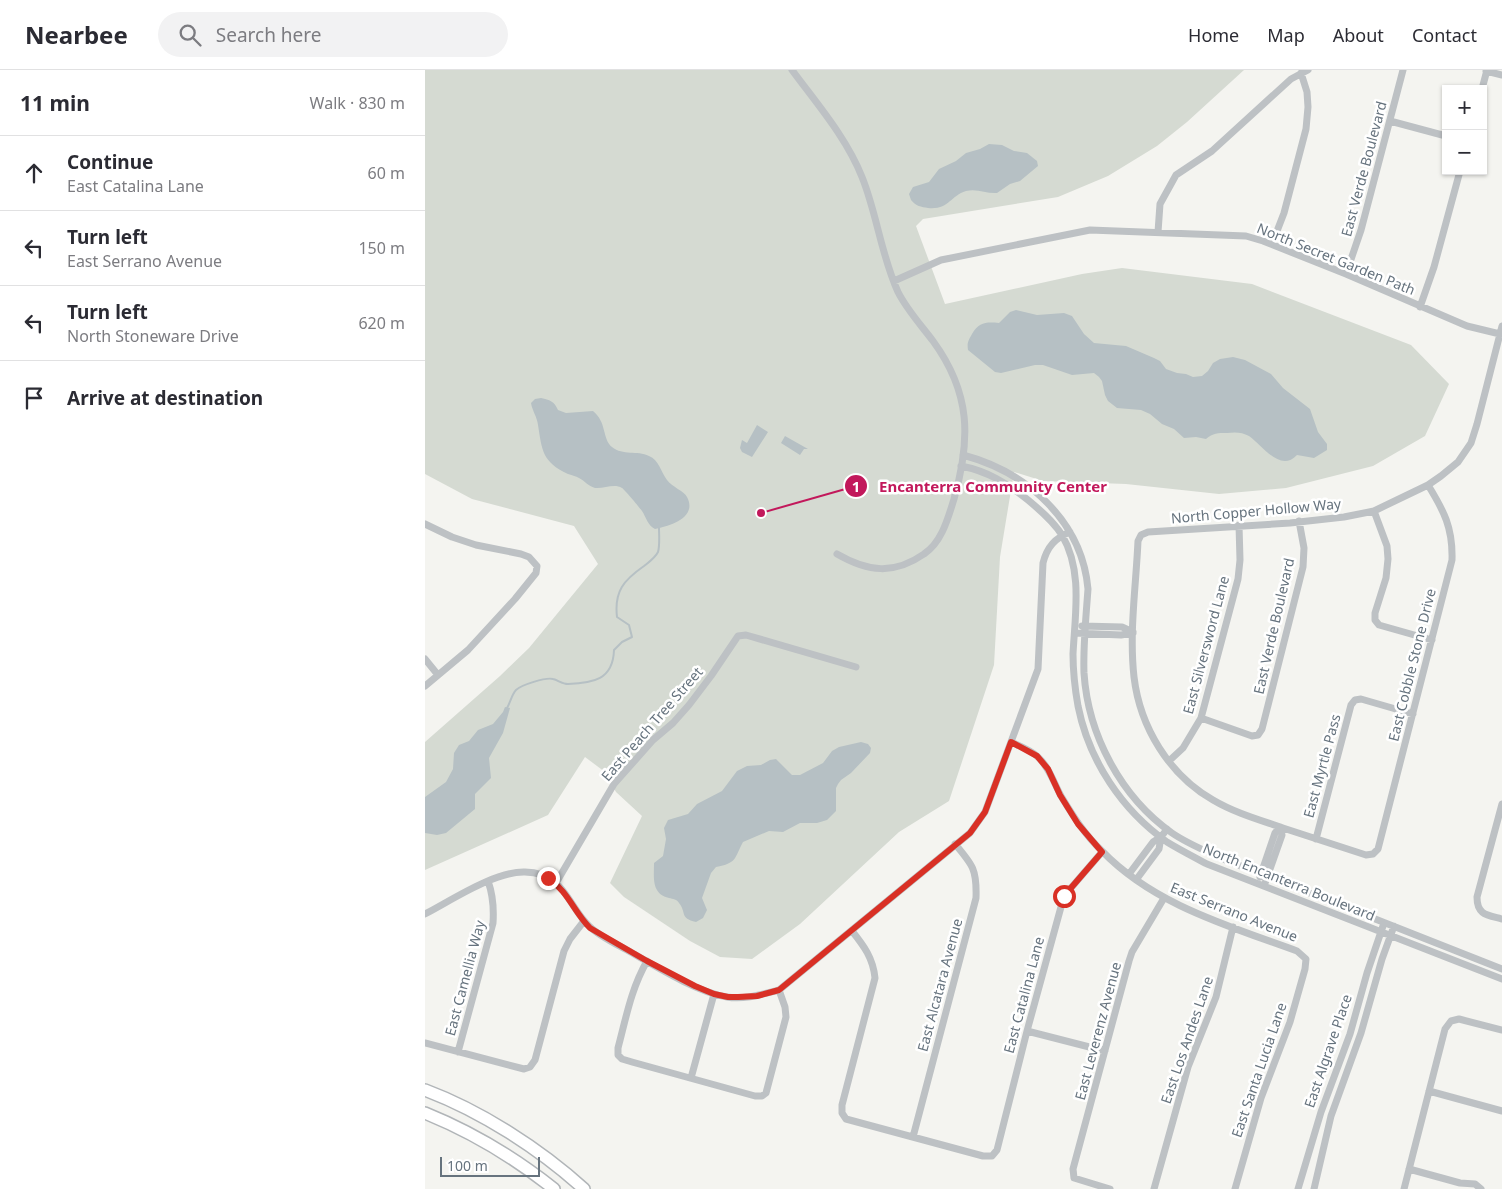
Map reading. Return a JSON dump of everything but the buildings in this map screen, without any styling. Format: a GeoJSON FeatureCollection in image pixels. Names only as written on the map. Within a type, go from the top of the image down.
{"type":"FeatureCollection","features":[{"type":"Feature","properties":{"kind":"main road"},"geometry":{"type":"LineString","coordinates":[[425,1090],[456,1104],[500,1128],[542,1156],[583,1189]]}},
{"type":"Feature","properties":{"kind":"main road"},"geometry":{"type":"LineString","coordinates":[[425,1113],[461,1129],[503,1152],[554,1189]]}},
{"type":"Feature","properties":{"kind":"street"},"geometry":{"type":"LineString","coordinates":[[792,70],[837,130],[851,153],[862,177],[894,280],[908,309],[934,342],[954,375],[960,391],[964,414],[965,433],[961,466],[948,518],[940,537],[931,550],[916,560],[896,568],[866,568],[852,563],[837,554]]}},
{"type":"Feature","properties":{"kind":"street"},"geometry":{"type":"LineString","coordinates":[[1395,70],[1403,71]]}},
{"type":"Feature","properties":{"kind":"street","name":"East Verde Boulevard"},"geometry":{"type":"LineString","coordinates":[[1346,274],[1359,238],[1403,71]]}},
{"type":"Feature","properties":{"kind":"street"},"geometry":{"type":"LineString","coordinates":[[1483,85],[1487,71],[1502,76]]}},
{"type":"Feature","properties":{"kind":"street"},"geometry":{"type":"LineString","coordinates":[[1158,232],[1160,204],[1176,175],[1212,150],[1291,79],[1305,72],[1309,107],[1306,129],[1284,213],[1272,244]]}},
{"type":"Feature","properties":{"kind":"street"},"geometry":{"type":"LineString","coordinates":[[1390,121],[1442,135]]}},
{"type":"Feature","properties":{"kind":"street"},"geometry":{"type":"LineString","coordinates":[[1420,306],[1434,267],[1459,175]]}},
{"type":"Feature","properties":{"kind":"street","name":"North Secret Garden Path"},"geometry":{"type":"LineString","coordinates":[[894,280],[941,260],[1090,230],[1246,236],[1272,244],[1346,274],[1467,326],[1500,334]]}},
{"type":"Feature","properties":{"kind":"street","name":"North Copper Hollow Way"},"geometry":{"type":"LineString","coordinates":[[1133,632],[1138,541],[1141,535],[1148,532],[1299,522],[1344,517],[1374,511],[1428,485],[1458,462],[1471,443],[1502,326]]}},
{"type":"Feature","properties":{"kind":"street","name":"North Encanterra Boulevard"},"geometry":{"type":"LineString","coordinates":[[963,455],[991,464],[1020,482],[1054,508],[1076,541],[1087,576],[1084,672],[1088,703],[1103,749],[1115,771],[1132,794],[1167,829],[1202,849],[1502,969]]}},
{"type":"Feature","properties":{"kind":"street","name":"North Encanterra Boulevard"},"geometry":{"type":"LineString","coordinates":[[961,466],[987,473],[1013,489],[1038,508],[1062,535],[1071,556],[1075,574],[1074,671],[1078,707],[1085,733],[1096,759],[1128,808],[1161,837],[1207,864],[1502,979]]}},
{"type":"Feature","properties":{"kind":"street","name":"East Cobble Stone Drive"},"geometry":{"type":"LineString","coordinates":[[1316,839],[1366,854],[1373,854],[1378,849],[1452,560],[1453,542],[1449,524],[1444,511],[1428,485]]}},
{"type":"Feature","properties":{"kind":"street"},"geometry":{"type":"LineString","coordinates":[[1374,511],[1387,546],[1388,559],[1386,578],[1375,613],[1375,620],[1379,625],[1432,640]]}},
{"type":"Feature","properties":{"kind":"street","name":"East Verde Boulevard"},"geometry":{"type":"LineString","coordinates":[[1201,718],[1253,736],[1258,735],[1262,729],[1303,567],[1304,548],[1299,522]]}},
{"type":"Feature","properties":{"kind":"street"},"geometry":{"type":"LineString","coordinates":[[425,524],[452,537],[476,545],[521,554],[529,557],[537,566],[536,573],[495,622],[468,650],[425,686]]}},
{"type":"Feature","properties":{"kind":"street","name":"East Silversword Lane"},"geometry":{"type":"LineString","coordinates":[[1169,761],[1183,748],[1201,718],[1238,579],[1240,560],[1239,525]]}},
{"type":"Feature","properties":{"kind":"street"},"geometry":{"type":"LineString","coordinates":[[425,914],[489,881],[509,873],[526,872],[541,875],[556,883],[568,896],[584,922],[601,935],[695,986],[714,994],[728,997],[757,996],[779,990],[970,833],[985,812],[1038,669],[1043,563],[1046,552],[1062,535],[1070,532]]}},
{"type":"Feature","properties":{"kind":"street"},"geometry":{"type":"LineString","coordinates":[[1075,629],[1121,635],[1133,632],[1134,678],[1142,714],[1157,746],[1178,774],[1211,800],[1230,809],[1316,839]]}},
{"type":"Feature","properties":{"kind":"street","name":"East Peach Tree Street"},"geometry":{"type":"LineString","coordinates":[[556,883],[614,784],[653,740],[673,723],[689,705],[738,636],[746,636],[856,667]]}},
{"type":"Feature","properties":{"kind":"street"},"geometry":{"type":"LineString","coordinates":[[425,659],[438,675]]}},
{"type":"Feature","properties":{"kind":"street","name":"East Myrtle Pass"},"geometry":{"type":"LineString","coordinates":[[1316,839],[1351,705],[1355,700],[1361,700],[1413,714]]}},
{"type":"Feature","properties":{"kind":"street","name":"East Serrano Avenue"},"geometry":{"type":"LineString","coordinates":[[1011,742],[1037,756],[1048,769],[1060,795],[1078,824],[1102,852],[1137,880],[1164,898],[1297,951],[1306,958]]}},
{"type":"Feature","properties":{"kind":"street"},"geometry":{"type":"LineString","coordinates":[[1502,804],[1477,897],[1477,907],[1487,915],[1502,919]]}},
{"type":"Feature","properties":{"kind":"street"},"geometry":{"type":"LineString","coordinates":[[1260,884],[1282,835],[1281,827]]}},
{"type":"Feature","properties":{"kind":"street"},"geometry":{"type":"LineString","coordinates":[[1129,874],[1153,842],[1161,837],[1167,829]]}},
{"type":"Feature","properties":{"kind":"street"},"geometry":{"type":"LineString","coordinates":[[1137,880],[1159,849],[1161,837]]}},
{"type":"Feature","properties":{"kind":"street","name":"East Alcatara Avenue"},"geometry":{"type":"LineString","coordinates":[[913,1137],[977,898],[975,870],[955,844]]}},
{"type":"Feature","properties":{"kind":"street","name":"East Catalina Lane"},"geometry":{"type":"LineString","coordinates":[[913,1137],[983,1156],[992,1156],[997,1150],[1064,896],[1102,852]]}},
{"type":"Feature","properties":{"kind":"street","name":"East Camellia Way"},"geometry":{"type":"LineString","coordinates":[[458,1052],[493,923],[493,893],[489,881]]}},
{"type":"Feature","properties":{"kind":"street","name":"East Leverenz Avenue"},"geometry":{"type":"LineString","coordinates":[[1110,1189],[1073,1178],[1073,1168],[1133,952],[1164,898]]}},
{"type":"Feature","properties":{"kind":"street"},"geometry":{"type":"LineString","coordinates":[[425,1043],[524,1069],[529,1067],[535,1060],[564,951],[570,939],[584,922]]}},
{"type":"Feature","properties":{"kind":"street","name":"East Algrave Place"},"geometry":{"type":"LineString","coordinates":[[1298,1189],[1321,1112],[1350,1034],[1367,973],[1384,923]]}},
{"type":"Feature","properties":{"kind":"street","name":"East Algrave Place"},"geometry":{"type":"LineString","coordinates":[[1314,1189],[1331,1116],[1361,1033],[1393,926]]}},
{"type":"Feature","properties":{"kind":"street","name":"East Los Andes Lane"},"geometry":{"type":"LineString","coordinates":[[1154,1189],[1187,1067],[1216,997],[1233,927]]}},
{"type":"Feature","properties":{"kind":"street"},"geometry":{"type":"LineString","coordinates":[[852,931],[869,954],[875,978],[842,1105],[842,1113],[846,1119],[913,1137]]}},
{"type":"Feature","properties":{"kind":"street","name":"East Santa Lucia Lane"},"geometry":{"type":"LineString","coordinates":[[1235,1189],[1261,1098],[1290,1022],[1305,969],[1306,958]]}},
{"type":"Feature","properties":{"kind":"street"},"geometry":{"type":"LineString","coordinates":[[647,961],[636,980],[618,1048],[618,1055],[632,1062],[755,1096],[762,1096],[766,1093],[786,1016],[779,990]]}},
{"type":"Feature","properties":{"kind":"street"},"geometry":{"type":"LineString","coordinates":[[691,1078],[714,994]]}},
{"type":"Feature","properties":{"kind":"street"},"geometry":{"type":"LineString","coordinates":[[1404,1189],[1445,1029],[1451,1021],[1459,1019],[1502,1030]]}},
{"type":"Feature","properties":{"kind":"street"},"geometry":{"type":"LineString","coordinates":[[1027,1031],[1105,1051]]}},
{"type":"Feature","properties":{"kind":"street"},"geometry":{"type":"LineString","coordinates":[[1429,1091],[1502,1111]]}},
{"type":"Feature","properties":{"kind":"street"},"geometry":{"type":"LineString","coordinates":[[1409,1169],[1459,1183],[1475,1184],[1481,1188]]}},
{"type":"Feature","properties":{"kind":"shaded area"},"geometry":{"type":"Polygon","coordinates":[[[425,70],[1244,70],[1187,122],[1157,146],[1108,176],[1058,197],[923,219],[916,226],[945,304],[1082,274],[1122,268],[1252,284],[1411,345],[1449,384],[1425,436],[1373,466],[1286,488],[1219,494],[1126,484],[1043,481],[1014,472],[1000,557],[994,665],[949,801],[899,832],[800,924],[752,959],[720,957],[690,941],[624,897],[610,883],[642,816],[616,792],[605,772],[585,757],[548,815],[425,870],[425,742],[529,648],[598,564],[574,526],[472,499],[425,474],[425,70]]]}},
{"type":"Feature","properties":{"kind":"shaded area"},"geometry":{"type":"Polygon","coordinates":[[[989,144],[1002,145],[1014,151],[1027,153],[1037,161],[1038,166],[1020,181],[1010,184],[997,193],[974,190],[966,191],[945,205],[935,208],[921,207],[911,200],[909,194],[913,187],[929,182],[939,169],[956,161],[966,153],[989,144]]]}},
{"type":"Feature","properties":{"kind":"shaded area"},"geometry":{"type":"Polygon","coordinates":[[[1016,310],[1037,315],[1064,313],[1072,316],[1084,334],[1094,343],[1126,346],[1160,361],[1166,369],[1193,377],[1202,376],[1213,363],[1220,359],[1233,357],[1245,360],[1271,374],[1283,388],[1310,409],[1318,432],[1327,444],[1327,450],[1314,458],[1297,455],[1291,460],[1284,461],[1278,460],[1249,436],[1241,433],[1218,433],[1206,439],[1196,437],[1184,438],[1174,429],[1162,424],[1150,414],[1141,410],[1117,408],[1108,401],[1102,381],[1094,373],[1072,375],[1043,365],[1001,373],[995,372],[968,350],[968,342],[980,325],[999,323],[1010,312],[1016,310]]]}},
{"type":"Feature","properties":{"kind":"shaded area"},"geometry":{"type":"Polygon","coordinates":[[[541,398],[551,401],[558,410],[566,413],[593,411],[603,425],[607,440],[612,447],[616,450],[644,454],[652,458],[658,463],[669,482],[687,497],[689,510],[685,516],[674,523],[655,529],[651,526],[641,509],[622,488],[616,486],[595,488],[553,465],[542,448],[531,403],[535,399],[541,398]]]}},
{"type":"Feature","properties":{"kind":"shaded area"},"geometry":{"type":"Polygon","coordinates":[[[757,425],[768,432],[752,457],[742,452],[740,448],[742,440],[747,443],[757,425]]]}},
{"type":"Feature","properties":{"kind":"shaded area"},"geometry":{"type":"Polygon","coordinates":[[[785,436],[808,449],[804,449],[800,455],[781,443],[785,436]]]}},
{"type":"Feature","properties":{"kind":"shaded area"},"geometry":{"type":"Polygon","coordinates":[[[505,707],[510,708],[503,733],[489,758],[491,778],[475,794],[475,809],[446,833],[437,835],[425,833],[425,797],[446,782],[453,769],[454,753],[459,745],[469,741],[478,730],[493,724],[505,707]]]}},
{"type":"Feature","properties":{"kind":"shaded area"},"geometry":{"type":"Polygon","coordinates":[[[861,742],[868,744],[871,748],[870,753],[838,784],[836,788],[836,811],[827,820],[817,823],[800,823],[783,832],[769,831],[743,842],[731,862],[716,867],[711,873],[702,898],[707,910],[703,918],[696,922],[687,919],[675,899],[663,896],[656,889],[654,863],[663,856],[666,839],[664,828],[668,820],[688,814],[697,804],[722,791],[737,771],[747,766],[761,765],[776,759],[792,775],[800,775],[823,763],[832,751],[839,747],[861,742]]]}},
{"type":"Feature","properties":{"kind":"waterway"},"geometry":{"type":"LineString","coordinates":[[507,708],[516,690],[528,684],[550,679],[566,684],[586,682],[593,681],[606,674],[613,660],[614,650],[622,642],[632,637],[629,625],[617,617],[616,608],[619,593],[626,581],[657,554],[659,528]]}},
{"type":"Feature","properties":{"kind":"place","name":"Encanterra Community Center"},"geometry":{"type":"Point","coordinates":[761,513]}},
{"type":"Feature","properties":{"kind":"route"},"geometry":{"type":"LineString","coordinates":[[548,878],[556,883],[568,896],[584,922],[590,928],[695,986],[714,994],[728,997],[757,996],[779,990],[970,833],[985,812],[1011,742],[1037,756],[1048,769],[1060,795],[1078,824],[1102,852],[1064,896]]}}]}
